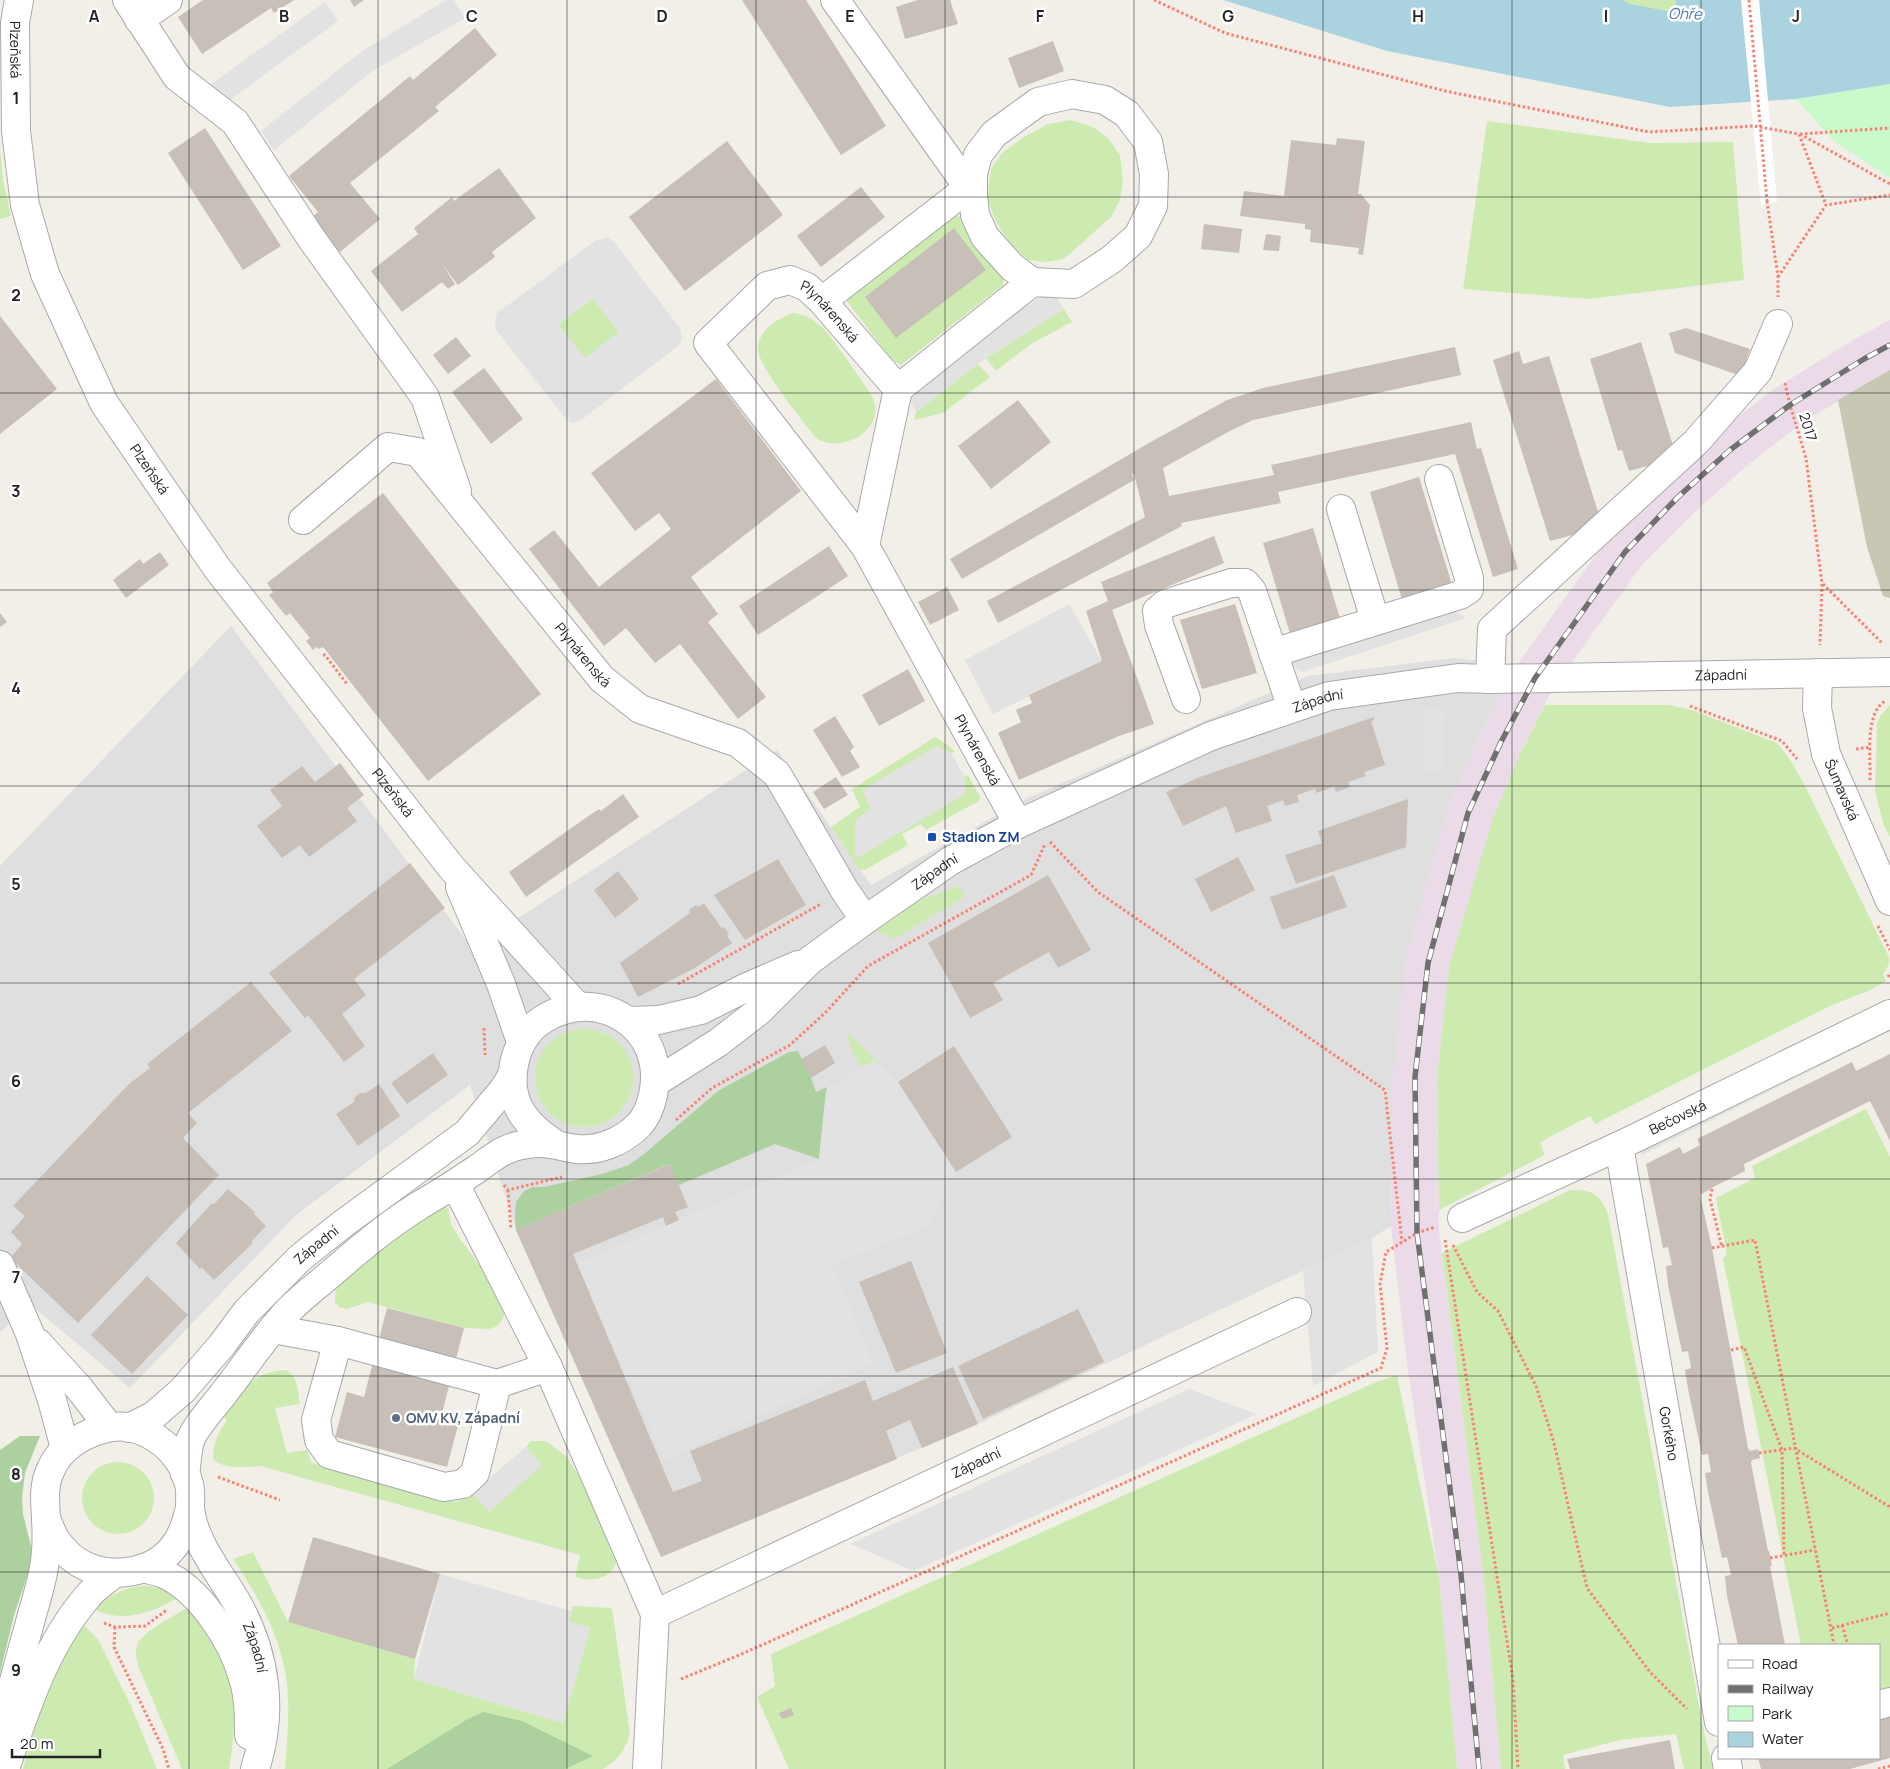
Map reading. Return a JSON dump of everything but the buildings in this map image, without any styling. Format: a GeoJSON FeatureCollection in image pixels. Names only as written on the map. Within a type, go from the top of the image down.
{"type":"FeatureCollection","features":[{"type":"Feature","properties":{"kind":"street","name":"Plzeňská"},"geometry":{"type":"LineString","coordinates":[[19,0],[15,23],[16,131],[25,205],[46,274],[104,403],[216,568],[451,868],[577,1006]]}},
{"type":"Feature","properties":{"kind":"street"},"geometry":{"type":"LineString","coordinates":[[168,0],[133,10],[177,77],[235,122],[311,238],[425,397],[462,507]]}},
{"type":"Feature","properties":{"kind":"street"},"geometry":{"type":"LineString","coordinates":[[835,0],[970,191]]}},
{"type":"Feature","properties":{"kind":"street"},"geometry":{"type":"LineString","coordinates":[[1072,94],[1105,100],[1127,114],[1148,142],[1154,174],[1153,206],[1138,236],[1112,259],[1074,284],[1032,282],[1012,267],[985,237],[975,216],[970,191],[978,155],[994,134],[1038,102],[1072,94]]}},
{"type":"Feature","properties":{"kind":"street"},"geometry":{"type":"LineString","coordinates":[[822,301],[970,191]]}},
{"type":"Feature","properties":{"kind":"street","name":"Plynárenská"},"geometry":{"type":"LineString","coordinates":[[898,389],[822,301],[807,286],[790,280],[767,286],[708,343],[864,546],[1018,824]]}},
{"type":"Feature","properties":{"kind":"street"},"geometry":{"type":"LineString","coordinates":[[864,546],[898,389],[1032,282]]}},
{"type":"Feature","properties":{"kind":"street"},"geometry":{"type":"LineString","coordinates":[[1490,679],[1492,629],[1696,442],[1758,371],[1778,324]]}},
{"type":"Feature","properties":{"kind":"street","name":"Plynárenská"},"geometry":{"type":"LineString","coordinates":[[303,520],[388,447],[418,452],[602,679],[640,709],[738,743],[778,774],[865,920]]}},
{"type":"Feature","properties":{"kind":"street"},"geometry":{"type":"LineString","coordinates":[[1273,653],[1460,595],[1469,589],[1470,578],[1439,479]]}},
{"type":"Feature","properties":{"kind":"street"},"geometry":{"type":"LineString","coordinates":[[1341,509],[1375,620]]}},
{"type":"Feature","properties":{"kind":"street"},"geometry":{"type":"LineString","coordinates":[[1186,699],[1159,625],[1157,611],[1165,604],[1231,583],[1245,583],[1252,591],[1292,708]]}},
{"type":"Feature","properties":{"kind":"street","name":"Západní"},"geometry":{"type":"LineString","coordinates":[[656,1082],[719,1042],[782,990],[809,961],[950,861],[1018,824],[1211,736],[1292,708],[1329,696],[1458,678],[1890,672]]}},
{"type":"Feature","properties":{"kind":"street","name":"Šumavská"},"geometry":{"type":"LineString","coordinates":[[1818,673],[1816,708],[1826,754],[1884,913]]}},
{"type":"Feature","properties":{"kind":"street","name":"Plzeňská"},"geometry":{"type":"LineString","coordinates":[[451,868],[501,984],[522,1042]]}},
{"type":"Feature","properties":{"kind":"street","name":"Západní"},"geometry":{"type":"LineString","coordinates":[[630,1021],[660,1020],[701,1010],[747,987],[809,961]]}},
{"type":"Feature","properties":{"kind":"street","name":"Západní"},"geometry":{"type":"LineString","coordinates":[[185,1474],[191,1438],[273,1329],[291,1308],[358,1250],[402,1216],[455,1184],[506,1149],[538,1143],[555,1144],[578,1149],[600,1148],[622,1139],[640,1124],[651,1104],[656,1082],[654,1059],[645,1038],[630,1021],[614,1012],[596,1006],[577,1006],[555,1012],[536,1024],[522,1042],[513,1065],[513,1090],[521,1113],[536,1131],[555,1144]]}},
{"type":"Feature","properties":{"kind":"street","name":"Bečovská"},"geometry":{"type":"LineString","coordinates":[[1452,1221],[1619,1146],[1890,1014]]}},
{"type":"Feature","properties":{"kind":"street","name":"Západní"},"geometry":{"type":"LineString","coordinates":[[0,1732],[41,1584],[45,1558],[46,1519],[44,1494],[50,1469],[65,1448],[86,1434],[120,1427],[152,1416],[182,1391],[221,1346],[247,1311],[301,1257],[344,1223],[467,1133],[504,1089],[513,1074]]}},
{"type":"Feature","properties":{"kind":"street","name":"Gorkého"},"geometry":{"type":"LineString","coordinates":[[1619,1146],[1718,1716]]}},
{"type":"Feature","properties":{"kind":"street"},"geometry":{"type":"LineString","coordinates":[[455,1184],[548,1367],[655,1614],[647,1769]]}},
{"type":"Feature","properties":{"kind":"street"},"geometry":{"type":"LineString","coordinates":[[0,1265],[30,1334],[52,1400],[65,1448]]}},
{"type":"Feature","properties":{"kind":"street","name":"Západní"},"geometry":{"type":"LineString","coordinates":[[655,1614],[1298,1312]]}},
{"type":"Feature","properties":{"kind":"street"},"geometry":{"type":"LineString","coordinates":[[273,1329],[338,1341],[496,1384],[548,1367]]}},
{"type":"Feature","properties":{"kind":"street"},"geometry":{"type":"LineString","coordinates":[[30,1334],[79,1388],[120,1427]]}},
{"type":"Feature","properties":{"kind":"street"},"geometry":{"type":"LineString","coordinates":[[338,1341],[316,1420],[319,1440],[323,1448],[329,1454],[444,1487],[463,1484],[475,1473],[496,1384]]}},
{"type":"Feature","properties":{"kind":"street","name":"Západní"},"geometry":{"type":"LineString","coordinates":[[120,1427],[148,1433],[165,1444],[180,1463],[189,1484],[190,1508],[196,1532],[208,1557],[238,1603],[258,1650],[264,1673],[266,1696],[261,1752],[255,1769]]}},
{"type":"Feature","properties":{"kind":"street","name":"Západní"},"geometry":{"type":"LineString","coordinates":[[46,1519],[57,1542],[75,1560],[93,1569],[114,1573],[134,1571],[154,1564],[170,1551],[184,1531],[190,1508]]}},
{"type":"Feature","properties":{"kind":"street","name":"Západní"},"geometry":{"type":"LineString","coordinates":[[143,1568],[162,1574],[175,1581],[191,1594],[218,1626],[235,1653],[244,1680],[249,1720],[247,1769]]}},
{"type":"Feature","properties":{"kind":"street"},"geometry":{"type":"LineString","coordinates":[[5,1769],[30,1695],[44,1664],[74,1613],[90,1594],[114,1573]]}},
{"type":"Feature","properties":{"kind":"path"},"geometry":{"type":"LineString","coordinates":[[1154,0],[1225,32],[1455,93],[1649,132],[1754,126],[1799,134],[1890,128]]}},
{"type":"Feature","properties":{"kind":"path"},"geometry":{"type":"LineString","coordinates":[[1749,0],[1767,201],[1778,277],[1778,324]]}},
{"type":"Feature","properties":{"kind":"path"},"geometry":{"type":"LineString","coordinates":[[1799,134],[1890,184]]}},
{"type":"Feature","properties":{"kind":"path"},"geometry":{"type":"LineString","coordinates":[[1799,134],[1826,205]]}},
{"type":"Feature","properties":{"kind":"path"},"geometry":{"type":"LineString","coordinates":[[1778,277],[1826,205],[1890,195]]}},
{"type":"Feature","properties":{"kind":"path","name":"2017"},"geometry":{"type":"LineString","coordinates":[[1784,379],[1806,458],[1822,584],[1818,673]]}},
{"type":"Feature","properties":{"kind":"path"},"geometry":{"type":"LineString","coordinates":[[1822,584],[1883,643]]}},
{"type":"Feature","properties":{"kind":"path"},"geometry":{"type":"LineString","coordinates":[[316,656],[326,655],[349,686]]}},
{"type":"Feature","properties":{"kind":"path"},"geometry":{"type":"LineString","coordinates":[[1870,784],[1870,725],[1882,702],[1890,699]]}},
{"type":"Feature","properties":{"kind":"path"},"geometry":{"type":"LineString","coordinates":[[1686,705],[1694,706],[1782,742],[1796,758],[1800,766]]}},
{"type":"Feature","properties":{"kind":"path"},"geometry":{"type":"LineString","coordinates":[[669,1126],[712,1088],[790,1045],[825,1014],[868,966],[1031,875],[1047,839],[1098,892],[1385,1090],[1402,1242]]}},
{"type":"Feature","properties":{"kind":"path"},"geometry":{"type":"LineString","coordinates":[[674,987],[846,891]]}},
{"type":"Feature","properties":{"kind":"path"},"geometry":{"type":"LineString","coordinates":[[1884,913],[1890,950]]}},
{"type":"Feature","properties":{"kind":"path"},"geometry":{"type":"LineString","coordinates":[[487,1162],[508,1190],[565,1176]]}},
{"type":"Feature","properties":{"kind":"path"},"geometry":{"type":"LineString","coordinates":[[1712,1189],[1710,1199],[1722,1246]]}},
{"type":"Feature","properties":{"kind":"path"},"geometry":{"type":"LineString","coordinates":[[651,1691],[744,1653],[1381,1368],[1387,1348],[1380,1284],[1386,1252],[1417,1233],[1452,1221]]}},
{"type":"Feature","properties":{"kind":"path"},"geometry":{"type":"LineString","coordinates":[[1452,1221],[1477,1292],[1498,1311],[1536,1386],[1554,1443],[1586,1588],[1650,1672],[1688,1710]]}},
{"type":"Feature","properties":{"kind":"path"},"geometry":{"type":"LineString","coordinates":[[1452,1221],[1512,1680],[1518,1769]]}},
{"type":"Feature","properties":{"kind":"path"},"geometry":{"type":"LineString","coordinates":[[1712,1248],[1755,1240],[1794,1448],[1834,1644]]}},
{"type":"Feature","properties":{"kind":"path"},"geometry":{"type":"LineString","coordinates":[[1731,1350],[1744,1347],[1782,1450],[1784,1556]]}},
{"type":"Feature","properties":{"kind":"path"},"geometry":{"type":"LineString","coordinates":[[1759,1453],[1794,1448],[1890,1507]]}},
{"type":"Feature","properties":{"kind":"path"},"geometry":{"type":"LineString","coordinates":[[217,1477],[280,1500]]}},
{"type":"Feature","properties":{"kind":"path"},"geometry":{"type":"LineString","coordinates":[[1770,1558],[1815,1550]]}},
{"type":"Feature","properties":{"kind":"path"},"geometry":{"type":"LineString","coordinates":[[1832,1628],[1890,1613]]}},
{"type":"Feature","properties":{"kind":"path"},"geometry":{"type":"LineString","coordinates":[[1842,1625],[1848,1644]]}},
{"type":"Feature","properties":{"kind":"path"},"geometry":{"type":"LineString","coordinates":[[115,1627],[114,1647],[164,1749],[169,1769]]}},
{"type":"Feature","properties":{"kind":"path"},"geometry":{"type":"LineString","coordinates":[[1878,1769],[1890,1766]]}},
{"type":"Feature","properties":{"kind":"shaded area"},"geometry":{"type":"Polygon","coordinates":[[[446,0],[454,0],[465,18],[374,70],[274,150],[261,131],[361,52],[446,0]]]}},
{"type":"Feature","properties":{"kind":"shaded area"},"geometry":{"type":"Polygon","coordinates":[[[325,2],[338,21],[224,104],[210,85],[325,2]]]}},
{"type":"Feature","properties":{"kind":"shaded area"},"geometry":{"type":"Polygon","coordinates":[[[608,237],[615,243],[680,328],[682,340],[678,346],[580,421],[572,423],[565,418],[496,330],[495,319],[497,313],[596,240],[608,237]],[[592,298],[558,325],[585,358],[619,332],[592,298]]]}},
{"type":"Feature","properties":{"kind":"shaded area"},"geometry":{"type":"Polygon","coordinates":[[[1052,290],[1064,309],[986,358],[916,412],[904,390],[974,339],[1052,290]]]}},
{"type":"Feature","properties":{"kind":"shaded area"},"geometry":{"type":"Polygon","coordinates":[[[1890,320],[1890,370],[1802,423],[1744,468],[1694,513],[1641,566],[1552,690],[1521,752],[1449,967],[1437,1079],[1439,1231],[1483,1572],[1501,1769],[1457,1769],[1439,1577],[1406,1357],[1391,1226],[1393,1076],[1406,959],[1448,806],[1482,732],[1517,665],[1608,538],[1716,433],[1777,387],[1853,340],[1890,320]]]}},
{"type":"Feature","properties":{"kind":"shaded area"},"geometry":{"type":"Polygon","coordinates":[[[1890,370],[1890,598],[1883,596],[1867,547],[1838,400],[1890,370]]]}},
{"type":"Feature","properties":{"kind":"shaded area"},"geometry":{"type":"Polygon","coordinates":[[[1069,604],[1102,661],[993,714],[965,660],[1069,604]]]}},
{"type":"Feature","properties":{"kind":"shaded area"},"geometry":{"type":"Polygon","coordinates":[[[1444,605],[1466,618],[1302,672],[1282,658],[1444,605]]]}},
{"type":"Feature","properties":{"kind":"shaded area"},"geometry":{"type":"Polygon","coordinates":[[[231,626],[472,948],[777,750],[871,885],[1028,798],[1308,676],[1454,658],[1517,665],[1482,732],[1448,806],[1393,1076],[1391,1226],[1372,1238],[978,1424],[661,1557],[516,1230],[470,1085],[296,1215],[130,1388],[31,1305],[0,1332],[0,866],[231,626]]]}},
{"type":"Feature","properties":{"kind":"shaded area"},"geometry":{"type":"Polygon","coordinates":[[[1425,708],[1445,709],[1443,772],[1423,772],[1425,708]]]}},
{"type":"Feature","properties":{"kind":"shaded area"},"geometry":{"type":"Polygon","coordinates":[[[937,746],[951,753],[964,776],[965,794],[855,859],[855,820],[871,809],[862,790],[937,746]]]}},
{"type":"Feature","properties":{"kind":"shaded area"},"geometry":{"type":"Polygon","coordinates":[[[1890,1018],[1890,1031],[1642,1155],[1637,1144],[1890,1018]]]}},
{"type":"Feature","properties":{"kind":"shaded area"},"geometry":{"type":"Polygon","coordinates":[[[874,1060],[898,1082],[956,1172],[930,1225],[832,1265],[873,1363],[664,1460],[577,1264],[819,1159],[826,1090],[874,1060]]]}},
{"type":"Feature","properties":{"kind":"shaded area"},"geometry":{"type":"Polygon","coordinates":[[[1372,1238],[1378,1352],[1313,1386],[1303,1270],[1372,1238]]]}},
{"type":"Feature","properties":{"kind":"shaded area"},"geometry":{"type":"Polygon","coordinates":[[[1189,1389],[1257,1414],[914,1571],[850,1544],[1189,1389]]]}},
{"type":"Feature","properties":{"kind":"shaded area"},"geometry":{"type":"Polygon","coordinates":[[[526,1447],[542,1465],[489,1512],[472,1493],[526,1447]]]}},
{"type":"Feature","properties":{"kind":"shaded area"},"geometry":{"type":"Polygon","coordinates":[[[440,1574],[571,1611],[569,1622],[590,1628],[563,1723],[414,1679],[440,1574]]]}},
{"type":"Feature","properties":{"kind":"green space"},"geometry":{"type":"Polygon","coordinates":[[[1622,0],[1676,0],[1675,7],[1668,11],[1631,4],[1622,0]]]}},
{"type":"Feature","properties":{"kind":"green space"},"geometry":{"type":"Polygon","coordinates":[[[1890,84],[1890,177],[1833,140],[1796,99],[1890,84]]]}},
{"type":"Feature","properties":{"kind":"green space"},"geometry":{"type":"Polygon","coordinates":[[[1070,120],[1093,127],[1109,139],[1120,155],[1123,178],[1120,200],[1111,217],[1064,259],[1046,262],[1028,260],[1010,244],[995,220],[987,197],[991,169],[1002,153],[1024,137],[1048,124],[1070,120]]]}},
{"type":"Feature","properties":{"kind":"green space"},"geometry":{"type":"Polygon","coordinates":[[[1487,121],[1650,143],[1733,142],[1744,280],[1589,299],[1463,289],[1487,121]]]}},
{"type":"Feature","properties":{"kind":"green space"},"geometry":{"type":"Polygon","coordinates":[[[0,149],[3,179],[11,216],[0,219],[0,149]]]}},
{"type":"Feature","properties":{"kind":"green space"},"geometry":{"type":"Polygon","coordinates":[[[954,215],[962,218],[999,269],[1004,278],[1003,285],[901,365],[891,359],[846,300],[954,215]]]}},
{"type":"Feature","properties":{"kind":"green space"},"geometry":{"type":"Polygon","coordinates":[[[593,298],[619,332],[585,359],[558,325],[593,298]]]}},
{"type":"Feature","properties":{"kind":"green space"},"geometry":{"type":"Polygon","coordinates":[[[1064,309],[1072,322],[1031,344],[996,371],[986,358],[1064,309]]]}},
{"type":"Feature","properties":{"kind":"green space"},"geometry":{"type":"Polygon","coordinates":[[[793,313],[809,318],[823,328],[874,400],[873,422],[858,437],[837,443],[826,442],[816,438],[782,394],[760,358],[759,343],[765,331],[781,318],[793,313]]]}},
{"type":"Feature","properties":{"kind":"green space"},"geometry":{"type":"Polygon","coordinates":[[[978,364],[990,377],[943,413],[914,420],[916,412],[978,364]]]}},
{"type":"Feature","properties":{"kind":"green space"},"geometry":{"type":"Polygon","coordinates":[[[1545,705],[1669,705],[1692,710],[1777,743],[1789,758],[1803,782],[1889,957],[1889,964],[1883,974],[1886,981],[1870,990],[1830,1006],[1595,1124],[1590,1116],[1540,1142],[1545,1155],[1439,1210],[1437,1079],[1449,967],[1493,818],[1521,752],[1545,705]]]}},
{"type":"Feature","properties":{"kind":"green space"},"geometry":{"type":"Polygon","coordinates":[[[1890,705],[1890,837],[1883,823],[1875,791],[1877,724],[1880,716],[1890,705]]]}},
{"type":"Feature","properties":{"kind":"green space"},"geometry":{"type":"Polygon","coordinates":[[[935,737],[955,752],[951,753],[937,746],[871,810],[855,858],[965,794],[964,776],[968,775],[980,797],[979,801],[926,830],[921,824],[902,834],[908,845],[865,870],[859,869],[831,827],[860,807],[852,789],[935,737]]]}},
{"type":"Feature","properties":{"kind":"green space"},"geometry":{"type":"Polygon","coordinates":[[[959,886],[964,897],[894,939],[875,930],[903,908],[959,886]]]}},
{"type":"Feature","properties":{"kind":"green space"},"geometry":{"type":"Polygon","coordinates":[[[584,1029],[603,1033],[619,1043],[629,1059],[633,1078],[629,1097],[619,1113],[603,1123],[584,1127],[565,1123],[549,1113],[539,1097],[535,1078],[539,1059],[549,1043],[565,1033],[584,1029]]]}},
{"type":"Feature","properties":{"kind":"green space"},"geometry":{"type":"Polygon","coordinates":[[[847,1033],[880,1064],[870,1073],[855,1056],[847,1033]]]}},
{"type":"Feature","properties":{"kind":"green space"},"geometry":{"type":"Polygon","coordinates":[[[798,1051],[816,1092],[827,1087],[819,1159],[775,1144],[679,1185],[669,1164],[516,1230],[516,1202],[524,1191],[533,1187],[544,1187],[602,1174],[629,1165],[718,1091],[789,1052],[798,1051]]]}},
{"type":"Feature","properties":{"kind":"green space"},"geometry":{"type":"Polygon","coordinates":[[[1866,1109],[1890,1157],[1890,1691],[1880,1694],[1880,1644],[1801,1644],[1723,1259],[1727,1254],[1716,1198],[1755,1178],[1752,1166],[1866,1109]]]}},
{"type":"Feature","properties":{"kind":"green space"},"geometry":{"type":"Polygon","coordinates":[[[1570,1190],[1594,1194],[1602,1201],[1608,1214],[1703,1727],[1713,1769],[1684,1769],[1676,1734],[1620,1740],[1563,1755],[1565,1769],[1501,1769],[1483,1572],[1442,1253],[1570,1190]]]}},
{"type":"Feature","properties":{"kind":"green space"},"geometry":{"type":"Polygon","coordinates":[[[444,1207],[448,1208],[451,1224],[460,1239],[496,1288],[505,1310],[498,1326],[489,1329],[464,1328],[368,1302],[347,1309],[339,1307],[335,1302],[336,1285],[383,1241],[444,1207]]]}},
{"type":"Feature","properties":{"kind":"green space"},"geometry":{"type":"Polygon","coordinates":[[[285,1370],[295,1380],[300,1404],[275,1408],[287,1453],[307,1450],[311,1462],[322,1467],[456,1502],[472,1493],[542,1465],[526,1447],[531,1441],[546,1441],[567,1457],[585,1485],[617,1559],[611,1571],[601,1578],[582,1579],[575,1577],[580,1555],[260,1466],[229,1466],[213,1459],[217,1438],[227,1420],[221,1413],[248,1384],[265,1374],[285,1370]]]}},
{"type":"Feature","properties":{"kind":"green space"},"geometry":{"type":"Polygon","coordinates":[[[1397,1375],[1439,1577],[1457,1769],[789,1769],[757,1697],[775,1686],[771,1654],[1376,1382],[1397,1375]]]}},
{"type":"Feature","properties":{"kind":"green space"},"geometry":{"type":"Polygon","coordinates":[[[20,1436],[40,1436],[25,1473],[22,1497],[23,1514],[32,1550],[32,1562],[14,1615],[0,1673],[0,1450],[20,1436]]]}},
{"type":"Feature","properties":{"kind":"green space"},"geometry":{"type":"Polygon","coordinates":[[[118,1462],[138,1468],[148,1478],[154,1498],[148,1518],[138,1528],[118,1534],[98,1528],[88,1518],[82,1498],[88,1478],[98,1468],[118,1462]]]}},
{"type":"Feature","properties":{"kind":"green space"},"geometry":{"type":"Polygon","coordinates":[[[253,1552],[288,1622],[415,1659],[414,1679],[563,1723],[590,1628],[568,1622],[573,1606],[612,1608],[630,1734],[626,1745],[617,1758],[603,1769],[285,1769],[288,1706],[284,1667],[275,1634],[268,1619],[252,1588],[233,1559],[253,1552]]]}},
{"type":"Feature","properties":{"kind":"green space"},"geometry":{"type":"Polygon","coordinates":[[[140,1586],[160,1588],[178,1598],[158,1608],[137,1615],[116,1616],[95,1610],[115,1594],[140,1586]]]}},
{"type":"Feature","properties":{"kind":"green space"},"geometry":{"type":"Polygon","coordinates":[[[188,1607],[204,1625],[225,1663],[233,1703],[234,1724],[229,1769],[182,1769],[137,1661],[136,1647],[143,1636],[188,1607]]]}},
{"type":"Feature","properties":{"kind":"green space"},"geometry":{"type":"Polygon","coordinates":[[[82,1623],[98,1639],[131,1706],[157,1769],[23,1769],[39,1711],[54,1670],[82,1623]]]}},
{"type":"Feature","properties":{"kind":"green space"},"geometry":{"type":"Polygon","coordinates":[[[483,1712],[522,1721],[593,1756],[565,1769],[387,1769],[466,1720],[483,1712]]]}},
{"type":"Feature","properties":{"kind":"water","name":"Ohře"},"geometry":{"type":"Polygon","coordinates":[[[1223,0],[1622,0],[1631,4],[1668,11],[1675,7],[1676,0],[1890,0],[1890,84],[1796,99],[1670,107],[1387,51],[1223,0]]]}},
{"type":"Feature","properties":{"kind":"pier"},"geometry":{"type":"Polygon","coordinates":[[[1741,0],[1759,0],[1777,202],[1761,205],[1741,0]]]}},
{"type":"Feature","properties":{"kind":"railway"},"geometry":{"type":"LineString","coordinates":[[1479,1769],[1461,1574],[1417,1233],[1415,1077],[1428,963],[1468,813],[1501,742],[1535,678],[1625,552],[1678,497],[1730,450],[1790,405],[1890,345]]}},
{"type":"Feature","properties":{"kind":"place","name":"Stadion ZM"},"geometry":{"type":"Point","coordinates":[932,837]}},
{"type":"Feature","properties":{"kind":"place","name":"OMV KV, Západní"},"geometry":{"type":"Point","coordinates":[396,1418]}}]}
